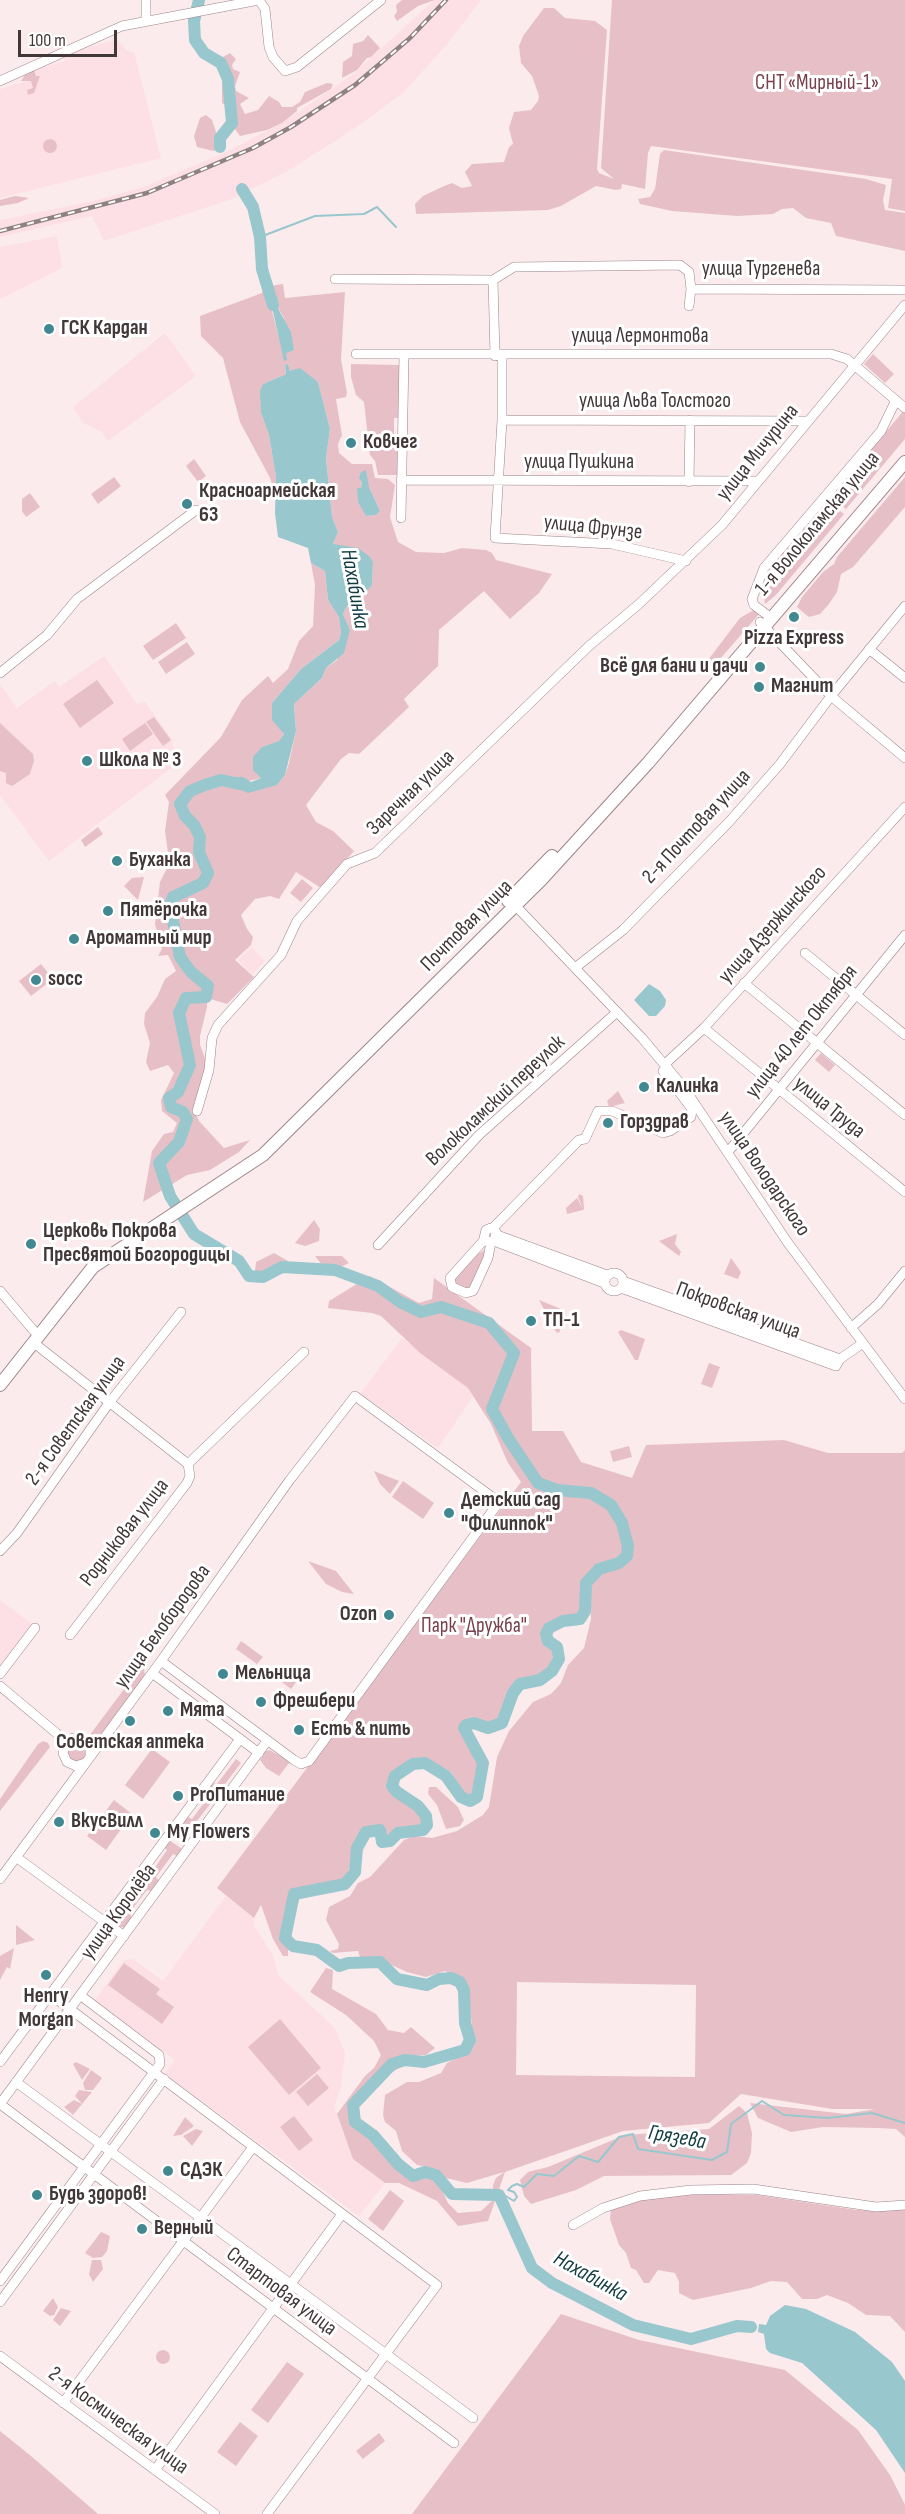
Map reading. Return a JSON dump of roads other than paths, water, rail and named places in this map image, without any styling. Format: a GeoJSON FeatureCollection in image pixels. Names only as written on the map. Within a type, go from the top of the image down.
{"type":"FeatureCollection","features":[{"type":"Feature","properties":{"kind":"main road","name":"1-я Волоколамская улица"},"geometry":{"type":"LineString","coordinates":[[764,621],[905,451]]}},
{"type":"Feature","properties":{"kind":"main road","name":"1-я Волоколамская улица"},"geometry":{"type":"LineString","coordinates":[[764,621],[905,462]]}},
{"type":"Feature","properties":{"kind":"main road","name":"Почтовая улица"},"geometry":{"type":"LineString","coordinates":[[164,1216],[258,1149],[512,903],[640,772],[764,621]]}},
{"type":"Feature","properties":{"kind":"main road"},"geometry":{"type":"LineString","coordinates":[[0,1372],[53,1317],[93,1268],[164,1216]]}},
{"type":"Feature","properties":{"kind":"main road"},"geometry":{"type":"LineString","coordinates":[[0,1385],[68,1284],[89,1262],[164,1216]]}},
{"type":"Feature","properties":{"kind":"street"},"geometry":{"type":"LineString","coordinates":[[146,0],[146,21]]}},
{"type":"Feature","properties":{"kind":"street"},"geometry":{"type":"LineString","coordinates":[[0,81],[108,31],[146,21],[259,0],[265,9],[269,46],[281,68],[288,71],[297,67],[381,0]]}},
{"type":"Feature","properties":{"kind":"street","name":"улица Тургенева"},"geometry":{"type":"LineString","coordinates":[[492,280],[514,267],[680,265],[689,272],[691,289],[905,290]]}},
{"type":"Feature","properties":{"kind":"street"},"geometry":{"type":"LineString","coordinates":[[335,279],[492,280],[502,420],[499,481]]}},
{"type":"Feature","properties":{"kind":"street"},"geometry":{"type":"LineString","coordinates":[[689,306],[691,289]]}},
{"type":"Feature","properties":{"kind":"street"},"geometry":{"type":"LineString","coordinates":[[855,365],[905,304]]}},
{"type":"Feature","properties":{"kind":"street","name":"улица Лермонтова"},"geometry":{"type":"LineString","coordinates":[[356,354],[498,356],[831,354],[847,359],[905,408]]}},
{"type":"Feature","properties":{"kind":"street"},"geometry":{"type":"LineString","coordinates":[[401,518],[404,355]]}},
{"type":"Feature","properties":{"kind":"street","name":"улица Мичурина"},"geometry":{"type":"LineString","coordinates":[[686,561],[722,525],[855,365]]}},
{"type":"Feature","properties":{"kind":"street"},"geometry":{"type":"LineString","coordinates":[[896,400],[881,431],[764,568],[752,599],[764,621],[831,696],[905,758]]}},
{"type":"Feature","properties":{"kind":"street","name":"улица Льва Толстого"},"geometry":{"type":"LineString","coordinates":[[502,420],[807,421]]}},
{"type":"Feature","properties":{"kind":"street"},"geometry":{"type":"LineString","coordinates":[[689,482],[690,420]]}},
{"type":"Feature","properties":{"kind":"street","name":"улица Пушкина"},"geometry":{"type":"LineString","coordinates":[[402,480],[757,482]]}},
{"type":"Feature","properties":{"kind":"street","name":"улица Фрунзе"},"geometry":{"type":"LineString","coordinates":[[499,481],[495,538],[612,544],[686,561]]}},
{"type":"Feature","properties":{"kind":"street"},"geometry":{"type":"LineString","coordinates":[[0,673],[47,635],[77,599],[196,510]]}},
{"type":"Feature","properties":{"kind":"street","name":"Заречная улица"},"geometry":{"type":"LineString","coordinates":[[197,1111],[209,1070],[212,1038],[218,1025],[281,955],[297,921],[347,864],[375,853],[589,646],[686,561]]}},
{"type":"Feature","properties":{"kind":"street","name":"2-я Почтовая улица"},"geometry":{"type":"LineString","coordinates":[[575,968],[622,930],[721,830],[780,764],[831,696],[905,606]]}},
{"type":"Feature","properties":{"kind":"street"},"geometry":{"type":"LineString","coordinates":[[869,649],[905,678]]}},
{"type":"Feature","properties":{"kind":"street","name":"улица Дзержинского"},"geometry":{"type":"LineString","coordinates":[[667,1066],[905,807]]}},
{"type":"Feature","properties":{"kind":"street","name":"улица Володарского"},"geometry":{"type":"LineString","coordinates":[[512,903],[667,1066],[728,1152],[788,1243],[905,1399]]}},
{"type":"Feature","properties":{"kind":"street","name":"улица 40 лет Октября"},"geometry":{"type":"LineString","coordinates":[[728,1152],[777,1089],[905,935]]}},
{"type":"Feature","properties":{"kind":"street"},"geometry":{"type":"LineString","coordinates":[[805,953],[905,1035]]}},
{"type":"Feature","properties":{"kind":"street"},"geometry":{"type":"LineString","coordinates":[[744,983],[905,1115]]}},
{"type":"Feature","properties":{"kind":"street","name":"Волоколамский переулок"},"geometry":{"type":"LineString","coordinates":[[378,1245],[479,1135],[617,1012]]}},
{"type":"Feature","properties":{"kind":"street","name":"улица Труда"},"geometry":{"type":"LineString","coordinates":[[704,1028],[905,1192]]}},
{"type":"Feature","properties":{"kind":"street"},"geometry":{"type":"LineString","coordinates":[[492,1237],[488,1258],[473,1291],[466,1293],[452,1287],[450,1278],[492,1237],[579,1140],[585,1139],[598,1111],[612,1111],[663,1133],[691,1117],[692,1109],[663,1071],[667,1066]]}},
{"type":"Feature","properties":{"kind":"street","name":"Покровская улица"},"geometry":{"type":"LineString","coordinates":[[492,1237],[605,1279],[611,1291],[622,1284]]}},
{"type":"Feature","properties":{"kind":"street"},"geometry":{"type":"LineString","coordinates":[[851,1328],[878,1304],[905,1271]]}},
{"type":"Feature","properties":{"kind":"street","name":"Покровская улица"},"geometry":{"type":"LineString","coordinates":[[605,1279],[616,1272],[622,1284],[838,1362],[863,1343]]}},
{"type":"Feature","properties":{"kind":"street"},"geometry":{"type":"LineString","coordinates":[[0,1291],[34,1337],[110,1403],[188,1464]]}},
{"type":"Feature","properties":{"kind":"street","name":"2-я Советская улица"},"geometry":{"type":"LineString","coordinates":[[0,1551],[17,1533],[110,1403],[181,1312]]}},
{"type":"Feature","properties":{"kind":"street","name":"Родниковая улица"},"geometry":{"type":"LineString","coordinates":[[70,1635],[187,1483],[190,1476],[188,1464],[304,1352]]}},
{"type":"Feature","properties":{"kind":"street","name":"улица Белобородова"},"geometry":{"type":"LineString","coordinates":[[0,1879],[161,1661],[289,1481],[355,1396],[499,1502],[309,1761],[301,1764],[267,1741]]}},
{"type":"Feature","properties":{"kind":"street"},"geometry":{"type":"LineString","coordinates":[[0,1674],[35,1628]]}},
{"type":"Feature","properties":{"kind":"street"},"geometry":{"type":"LineString","coordinates":[[161,1661],[267,1741]]}},
{"type":"Feature","properties":{"kind":"street"},"geometry":{"type":"LineString","coordinates":[[152,1672],[259,1753]]}},
{"type":"Feature","properties":{"kind":"street"},"geometry":{"type":"LineString","coordinates":[[0,1686],[67,1742]]}},
{"type":"Feature","properties":{"kind":"street"},"geometry":{"type":"LineString","coordinates":[[75,1738],[85,1740],[90,1747],[88,1760],[74,1766],[65,1760],[63,1751],[67,1742],[75,1738]]}},
{"type":"Feature","properties":{"kind":"street","name":"улица Королёва"},"geometry":{"type":"LineString","coordinates":[[0,2062],[240,1739]]}},
{"type":"Feature","properties":{"kind":"street","name":"улица Королёва"},"geometry":{"type":"LineString","coordinates":[[0,2104],[267,1741]]}},
{"type":"Feature","properties":{"kind":"street"},"geometry":{"type":"LineString","coordinates":[[16,1857],[124,1936]]}},
{"type":"Feature","properties":{"kind":"street"},"geometry":{"type":"LineString","coordinates":[[50,1994],[437,2285],[267,2514]]}},
{"type":"Feature","properties":{"kind":"street"},"geometry":{"type":"LineString","coordinates":[[0,2281],[160,2064],[159,2055],[80,1995]]}},
{"type":"Feature","properties":{"kind":"street"},"geometry":{"type":"LineString","coordinates":[[0,2302],[164,2079]]}},
{"type":"Feature","properties":{"kind":"street","name":"Стартовая улица"},"geometry":{"type":"LineString","coordinates":[[16,2082],[473,2418]]}},
{"type":"Feature","properties":{"kind":"street","name":"Стартовая улица"},"geometry":{"type":"LineString","coordinates":[[0,2104],[454,2443]]}},
{"type":"Feature","properties":{"kind":"street"},"geometry":{"type":"LineString","coordinates":[[63,2403],[253,2147]]}},
{"type":"Feature","properties":{"kind":"street"},"geometry":{"type":"LineString","coordinates":[[573,2225],[603,2208],[640,2196],[691,2190],[753,2189],[876,2207],[905,2205]]}},
{"type":"Feature","properties":{"kind":"street"},"geometry":{"type":"LineString","coordinates":[[155,2470],[342,2214]]}},
{"type":"Feature","properties":{"kind":"street","name":"2-я Космическая улица"},"geometry":{"type":"LineString","coordinates":[[0,2356],[215,2514]]}},
{"type":"Feature","properties":{"kind":"water"},"geometry":{"type":"Polygon","coordinates":[[[268,289],[272,289],[275,303],[291,332],[294,350],[286,353],[287,360],[284,361],[268,289]]]}},
{"type":"Feature","properties":{"kind":"water"},"geometry":{"type":"Polygon","coordinates":[[[288,364],[290,371],[300,368],[318,382],[330,429],[326,458],[332,517],[338,532],[333,544],[358,548],[370,557],[373,562],[372,585],[362,597],[347,606],[343,614],[350,630],[344,653],[326,668],[322,678],[294,704],[296,731],[285,775],[277,785],[248,793],[233,785],[225,777],[243,777],[251,782],[261,778],[253,770],[253,757],[262,747],[279,741],[284,734],[272,720],[272,703],[301,669],[339,640],[341,633],[339,617],[328,600],[325,571],[311,563],[308,548],[278,537],[275,513],[276,477],[269,435],[261,413],[260,391],[263,384],[286,374],[285,365],[288,364]]]}},
{"type":"Feature","properties":{"kind":"water"},"geometry":{"type":"Polygon","coordinates":[[[366,470],[369,487],[380,511],[376,515],[366,516],[358,502],[357,488],[361,488],[362,482],[359,478],[361,472],[366,470]]]}},
{"type":"Feature","properties":{"kind":"water"},"geometry":{"type":"Polygon","coordinates":[[[649,984],[660,991],[666,1000],[665,1006],[656,1016],[649,1016],[634,1000],[649,984]]]}},
{"type":"Feature","properties":{"kind":"water"},"geometry":{"type":"Polygon","coordinates":[[[785,2305],[806,2309],[855,2332],[892,2362],[905,2381],[905,2473],[876,2430],[802,2363],[770,2353],[766,2349],[764,2334],[758,2332],[759,2324],[766,2325],[770,2316],[785,2305]]]}},
{"type":"Feature","properties":{"kind":"waterway","name":"Нахабинка"},"geometry":{"type":"LineString","coordinates":[[199,0],[194,21],[195,40],[204,53],[221,63],[228,79],[232,123],[220,138],[220,147]]}},
{"type":"Feature","properties":{"kind":"waterway","name":"Нахабинка"},"geometry":{"type":"LineString","coordinates":[[242,189],[253,207],[260,237],[262,269],[273,305]]}},
{"type":"Feature","properties":{"kind":"waterway"},"geometry":{"type":"LineString","coordinates":[[260,237],[315,216],[364,214],[377,207],[396,227]]}},
{"type":"Feature","properties":{"kind":"waterway","name":"Нахабинка"},"geometry":{"type":"LineString","coordinates":[[244,785],[221,780],[190,791],[180,804],[185,816],[194,825],[200,837],[199,852],[208,873],[203,883],[173,897],[170,905],[180,957],[191,972],[208,986],[206,997],[186,998],[179,1013],[190,1065],[178,1092],[169,1098],[171,1107],[183,1112],[187,1119],[179,1142],[159,1163],[170,1196],[194,1234],[239,1261],[249,1276],[263,1277],[282,1267],[335,1270],[378,1286],[400,1302],[421,1312],[441,1307],[489,1323],[514,1353],[492,1409],[508,1438],[538,1483],[557,1490],[591,1493],[611,1505],[622,1523],[628,1546],[627,1556],[619,1563],[599,1569],[586,1583],[585,1611],[580,1619],[563,1621],[549,1628],[546,1634],[548,1641],[557,1647],[559,1659],[552,1671],[540,1680],[520,1684],[513,1693],[502,1723],[488,1728],[474,1723],[464,1728],[483,1763],[477,1797],[470,1801],[461,1797],[446,1776],[425,1763],[413,1764],[395,1776],[392,1786],[418,1806],[426,1816],[427,1825],[423,1830],[398,1833],[390,1841],[382,1842],[380,1830],[366,1832],[357,1848],[355,1872],[345,1884],[294,1894],[285,1938],[293,1946],[317,1950],[339,1966],[348,1963],[380,1962],[397,1979],[427,1985],[439,1979],[451,1978],[460,1982],[464,1990],[465,2023],[470,2040],[465,2050],[424,2062],[405,2060],[392,2064],[353,2105],[355,2122],[373,2135],[398,2164],[413,2176],[425,2172],[436,2175],[452,2194],[499,2195],[532,2268],[552,2283],[633,2325],[691,2339],[737,2326],[751,2327]]}},
{"type":"Feature","properties":{"kind":"waterway","name":"Грязева"},"geometry":{"type":"LineString","coordinates":[[501,2198],[504,2195],[514,2201],[517,2197],[514,2192],[508,2190],[512,2186],[517,2184],[524,2187],[537,2174],[554,2176],[579,2156],[598,2162],[619,2137],[633,2134],[638,2149],[712,2160],[727,2152],[731,2124],[762,2101],[784,2115],[828,2118],[872,2113],[905,2123]]}},
{"type":"Feature","properties":{"kind":"railway"},"geometry":{"type":"LineString","coordinates":[[0,231],[147,193],[253,148],[291,127],[355,85],[410,38],[446,0]]}},
{"type":"Feature","properties":{"kind":"place","name":"ГСК Кардан"},"geometry":{"type":"Point","coordinates":[49,329]}},
{"type":"Feature","properties":{"kind":"place","name":"Ковчег"},"geometry":{"type":"Point","coordinates":[351,443]}},
{"type":"Feature","properties":{"kind":"place","name":"Красноармейская 63"},"geometry":{"type":"Point","coordinates":[187,504]}},
{"type":"Feature","properties":{"kind":"place","name":"Pizza Express"},"geometry":{"type":"Point","coordinates":[794,617]}},
{"type":"Feature","properties":{"kind":"place","name":"Всё для бани и дачи"},"geometry":{"type":"Point","coordinates":[760,667]}},
{"type":"Feature","properties":{"kind":"place","name":"Магнит"},"geometry":{"type":"Point","coordinates":[759,687]}},
{"type":"Feature","properties":{"kind":"place","name":"Школа № 3"},"geometry":{"type":"Point","coordinates":[87,761]}},
{"type":"Feature","properties":{"kind":"place","name":"Буханка"},"geometry":{"type":"Point","coordinates":[117,861]}},
{"type":"Feature","properties":{"kind":"place","name":"Пятёрочка"},"geometry":{"type":"Point","coordinates":[108,911]}},
{"type":"Feature","properties":{"kind":"place","name":"Ароматный мир"},"geometry":{"type":"Point","coordinates":[74,939]}},
{"type":"Feature","properties":{"kind":"place","name":"socc"},"geometry":{"type":"Point","coordinates":[36,980]}},
{"type":"Feature","properties":{"kind":"place","name":"Калинка"},"geometry":{"type":"Point","coordinates":[644,1087]}},
{"type":"Feature","properties":{"kind":"place","name":"Горздрав"},"geometry":{"type":"Point","coordinates":[608,1123]}},
{"type":"Feature","properties":{"kind":"place","name":"Церковь Покрова Пресвятой Богородицы"},"geometry":{"type":"Point","coordinates":[31,1244]}},
{"type":"Feature","properties":{"kind":"place","name":"ТП-1"},"geometry":{"type":"Point","coordinates":[531,1321]}},
{"type":"Feature","properties":{"kind":"place","name":"Детский сад \"Филиппок\""},"geometry":{"type":"Point","coordinates":[449,1513]}},
{"type":"Feature","properties":{"kind":"place","name":"Ozon"},"geometry":{"type":"Point","coordinates":[389,1615]}},
{"type":"Feature","properties":{"kind":"place","name":"Мельница"},"geometry":{"type":"Point","coordinates":[223,1674]}},
{"type":"Feature","properties":{"kind":"place","name":"Фрешбери"},"geometry":{"type":"Point","coordinates":[261,1702]}},
{"type":"Feature","properties":{"kind":"place","name":"Мята"},"geometry":{"type":"Point","coordinates":[168,1711]}},
{"type":"Feature","properties":{"kind":"place","name":"Советская аптека"},"geometry":{"type":"Point","coordinates":[130,1721]}},
{"type":"Feature","properties":{"kind":"place","name":"Есть & пить"},"geometry":{"type":"Point","coordinates":[299,1730]}},
{"type":"Feature","properties":{"kind":"place","name":"ProПитание"},"geometry":{"type":"Point","coordinates":[178,1796]}},
{"type":"Feature","properties":{"kind":"place","name":"ВкусВилл"},"geometry":{"type":"Point","coordinates":[59,1822]}},
{"type":"Feature","properties":{"kind":"place","name":"My Flowers"},"geometry":{"type":"Point","coordinates":[155,1833]}},
{"type":"Feature","properties":{"kind":"place","name":"Henry Morgan"},"geometry":{"type":"Point","coordinates":[46,1975]}},
{"type":"Feature","properties":{"kind":"place","name":"СДЭК"},"geometry":{"type":"Point","coordinates":[168,2171]}},
{"type":"Feature","properties":{"kind":"place","name":"Будь здоров!"},"geometry":{"type":"Point","coordinates":[37,2195]}},
{"type":"Feature","properties":{"kind":"place","name":"Верный"},"geometry":{"type":"Point","coordinates":[142,2229]}},
{"type":"Feature","properties":{"kind":"park label","name":"СНТ «Мирный-1»"},"geometry":{"type":"Point","coordinates":[817,84]}},
{"type":"Feature","properties":{"kind":"park label","name":"Парк \"Дружба\""},"geometry":{"type":"Point","coordinates":[474,1627]}}]}
